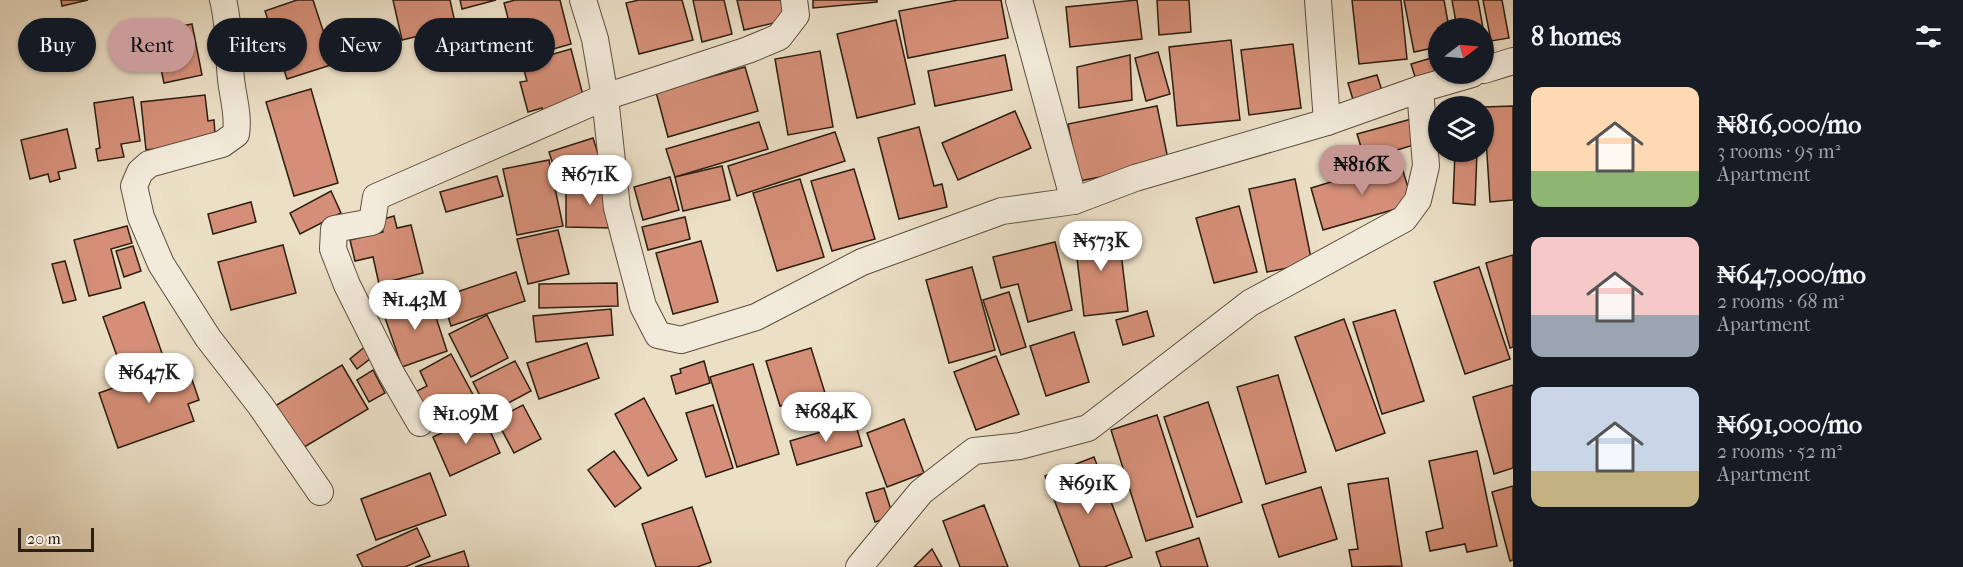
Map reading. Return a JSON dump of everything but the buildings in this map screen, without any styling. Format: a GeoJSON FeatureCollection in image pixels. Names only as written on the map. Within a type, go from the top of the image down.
{"type":"FeatureCollection","features":[{"type":"Feature","properties":{"kind":"street"},"geometry":{"type":"LineString","coordinates":[[223,0],[228,21],[231,78],[238,121],[236,134],[222,144],[149,164],[140,172],[134,186],[141,217],[161,264],[208,338],[260,405],[320,492]]}},
{"type":"Feature","properties":{"kind":"street"},"geometry":{"type":"LineString","coordinates":[[583,0],[595,39],[605,97],[617,208],[643,306],[658,335],[681,340],[756,317],[862,262],[1002,211],[1074,201],[1135,178],[1327,122],[1437,84]]}},
{"type":"Feature","properties":{"kind":"street"},"geometry":{"type":"LineString","coordinates":[[420,423],[391,373],[347,285],[333,249],[334,229],[372,222],[376,197],[605,97],[748,50],[779,37],[796,15],[794,0]]}},
{"type":"Feature","properties":{"kind":"street"},"geometry":{"type":"LineString","coordinates":[[1019,0],[1074,201]]}},
{"type":"Feature","properties":{"kind":"street"},"geometry":{"type":"LineString","coordinates":[[1318,0],[1327,122]]}},
{"type":"Feature","properties":{"kind":"street"},"geometry":{"type":"LineString","coordinates":[[1494,67],[1513,61]]}},
{"type":"Feature","properties":{"kind":"street"},"geometry":{"type":"LineString","coordinates":[[859,567],[921,492],[974,451],[1020,446],[1088,428],[1250,303],[1404,219],[1418,200],[1426,166],[1420,89]]}}]}
